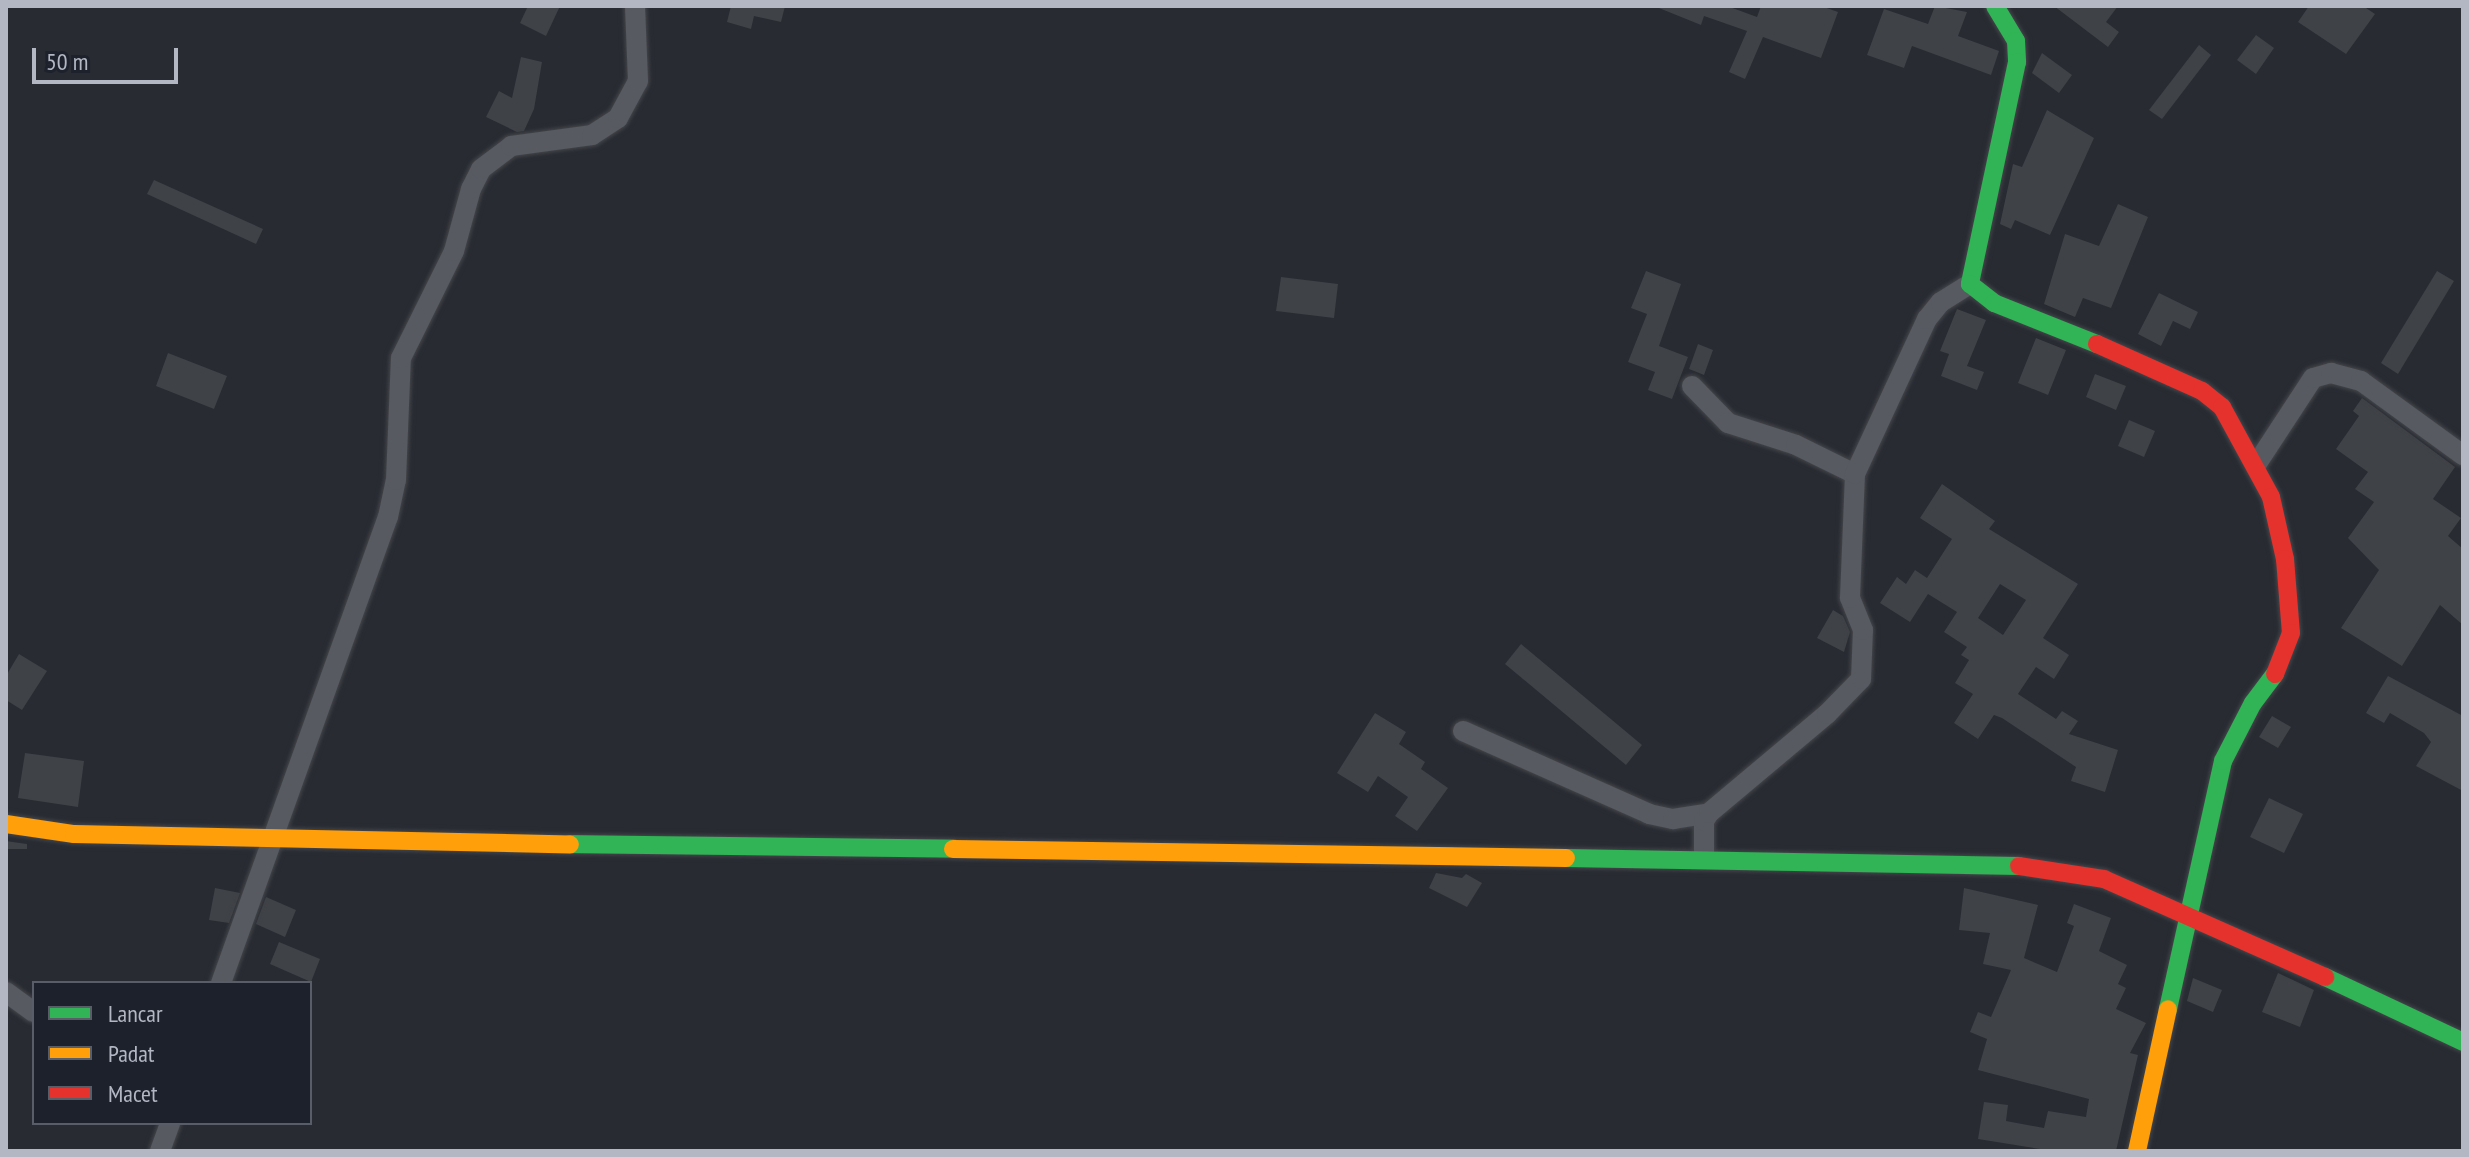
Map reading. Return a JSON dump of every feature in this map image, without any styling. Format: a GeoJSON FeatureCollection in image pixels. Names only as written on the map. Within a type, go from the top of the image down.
{"type":"FeatureCollection","features":[{"type":"Feature","properties":{"kind":"street"},"geometry":{"type":"LineString","coordinates":[[222,981],[277,837],[388,517],[396,480],[401,358],[454,251],[471,189],[481,169],[511,146],[592,135],[618,118],[638,81],[635,6]]}},
{"type":"Feature","properties":{"kind":"street"},"geometry":{"type":"LineString","coordinates":[[1704,859],[1704,821],[1709,813],[1827,714],[1861,679],[1863,630],[1850,598],[1855,474],[1927,319],[1941,302],[1970,284],[2016,75],[2016,41],[1995,6]]}},
{"type":"Feature","properties":{"kind":"street"},"geometry":{"type":"LineString","coordinates":[[1970,284],[1994,303],[2202,391],[2229,417],[2256,465],[2271,497],[2285,559],[2291,633],[2275,675],[2253,703],[2223,761],[2192,914],[2170,984],[2137,1151]]}},
{"type":"Feature","properties":{"kind":"street"},"geometry":{"type":"LineString","coordinates":[[2256,465],[2313,378],[2331,373],[2361,381],[2463,455]]}},
{"type":"Feature","properties":{"kind":"street"},"geometry":{"type":"LineString","coordinates":[[1692,386],[1728,423],[1796,445],[1855,474]]}},
{"type":"Feature","properties":{"kind":"street"},"geometry":{"type":"LineString","coordinates":[[1463,731],[1649,814],[1673,819],[1709,813]]}},
{"type":"Feature","properties":{"kind":"street"},"geometry":{"type":"LineString","coordinates":[[6,824],[74,834],[2008,864],[2104,879],[2192,914],[2463,1042]]}},
{"type":"Feature","properties":{"kind":"street"},"geometry":{"type":"LineString","coordinates":[[6,992],[32,1011]]}},
{"type":"Feature","properties":{"kind":"street"},"geometry":{"type":"LineString","coordinates":[[160,1151],[169,1125]]}},
{"type":"Feature","properties":{"kind":"building"},"geometry":{"type":"Polygon","coordinates":[[[528,6],[560,6],[546,36],[520,23],[528,6]]]}},
{"type":"Feature","properties":{"kind":"building"},"geometry":{"type":"Polygon","coordinates":[[[731,6],[785,6],[781,22],[754,16],[751,29],[727,22],[731,6]]]}},
{"type":"Feature","properties":{"kind":"building"},"geometry":{"type":"Polygon","coordinates":[[[1654,6],[1727,6],[1757,17],[1761,6],[1821,6],[1838,12],[1821,58],[1763,37],[1745,79],[1729,72],[1747,31],[1704,16],[1701,25],[1654,6]]]}},
{"type":"Feature","properties":{"kind":"building"},"geometry":{"type":"Polygon","coordinates":[[[1935,6],[1967,12],[1958,36],[1999,51],[1991,75],[1912,46],[1904,68],[1867,55],[1884,9],[1928,24],[1935,6]]]}},
{"type":"Feature","properties":{"kind":"building"},"geometry":{"type":"Polygon","coordinates":[[[2054,6],[2118,6],[2106,22],[2119,32],[2108,47],[2054,6]]]}},
{"type":"Feature","properties":{"kind":"building"},"geometry":{"type":"Polygon","coordinates":[[[2309,6],[2363,6],[2375,14],[2346,54],[2298,22],[2309,6]]]}},
{"type":"Feature","properties":{"kind":"building"},"geometry":{"type":"Polygon","coordinates":[[[2256,35],[2274,48],[2256,74],[2237,60],[2256,35]]]}},
{"type":"Feature","properties":{"kind":"building"},"geometry":{"type":"Polygon","coordinates":[[[2199,45],[2211,55],[2162,119],[2149,110],[2199,45]]]}},
{"type":"Feature","properties":{"kind":"building"},"geometry":{"type":"Polygon","coordinates":[[[2042,53],[2072,75],[2059,93],[2032,73],[2042,53]]]}},
{"type":"Feature","properties":{"kind":"building"},"geometry":{"type":"Polygon","coordinates":[[[521,57],[542,62],[534,109],[524,131],[517,132],[486,117],[499,91],[512,98],[521,57]]]}},
{"type":"Feature","properties":{"kind":"building"},"geometry":{"type":"Polygon","coordinates":[[[2047,110],[2094,138],[2050,235],[2015,220],[2011,229],[2000,224],[2013,164],[2022,167],[2047,110]]]}},
{"type":"Feature","properties":{"kind":"building"},"geometry":{"type":"Polygon","coordinates":[[[154,180],[263,229],[256,244],[147,194],[154,180]]]}},
{"type":"Feature","properties":{"kind":"building"},"geometry":{"type":"Polygon","coordinates":[[[2118,204],[2148,217],[2111,308],[2083,298],[2075,317],[2044,304],[2065,234],[2099,246],[2118,204]]]}},
{"type":"Feature","properties":{"kind":"building"},"geometry":{"type":"Polygon","coordinates":[[[1646,271],[1681,284],[1659,346],[1688,357],[1672,399],[1648,390],[1655,372],[1628,362],[1647,314],[1631,308],[1646,271]]]}},
{"type":"Feature","properties":{"kind":"building"},"geometry":{"type":"Polygon","coordinates":[[[2437,271],[2454,281],[2398,374],[2381,363],[2437,271]]]}},
{"type":"Feature","properties":{"kind":"building"},"geometry":{"type":"Polygon","coordinates":[[[1281,277],[1338,284],[1334,318],[1276,311],[1281,277]]]}},
{"type":"Feature","properties":{"kind":"building"},"geometry":{"type":"Polygon","coordinates":[[[2159,293],[2198,312],[2190,329],[2173,321],[2161,346],[2138,334],[2159,293]]]}},
{"type":"Feature","properties":{"kind":"building"},"geometry":{"type":"Polygon","coordinates":[[[1957,309],[1986,320],[1967,366],[1984,372],[1977,390],[1941,376],[1949,354],[1940,351],[1957,309]]]}},
{"type":"Feature","properties":{"kind":"building"},"geometry":{"type":"Polygon","coordinates":[[[2036,338],[2066,350],[2048,395],[2018,383],[2036,338]]]}},
{"type":"Feature","properties":{"kind":"building"},"geometry":{"type":"Polygon","coordinates":[[[1698,344],[1713,350],[1704,375],[1689,369],[1698,344]]]}},
{"type":"Feature","properties":{"kind":"building"},"geometry":{"type":"Polygon","coordinates":[[[168,353],[227,376],[214,409],[156,386],[168,353]]]}},
{"type":"Feature","properties":{"kind":"building"},"geometry":{"type":"Polygon","coordinates":[[[2095,374],[2126,386],[2116,410],[2086,397],[2095,374]]]}},
{"type":"Feature","properties":{"kind":"building"},"geometry":{"type":"Polygon","coordinates":[[[2362,398],[2455,467],[2433,499],[2461,518],[2448,536],[2463,549],[2463,625],[2440,605],[2402,666],[2341,628],[2379,570],[2348,538],[2374,502],[2355,489],[2368,472],[2336,449],[2359,416],[2353,411],[2362,398]]]}},
{"type":"Feature","properties":{"kind":"building"},"geometry":{"type":"Polygon","coordinates":[[[2129,420],[2155,431],[2144,457],[2118,446],[2129,420]]]}},
{"type":"Feature","properties":{"kind":"building"},"geometry":{"type":"Polygon","coordinates":[[[1942,484],[1995,521],[1989,529],[2078,584],[2043,638],[2069,655],[2054,679],[2036,667],[2018,694],[2056,719],[2062,711],[2078,721],[2069,734],[2118,750],[2105,792],[2071,781],[2076,767],[2002,718],[1994,715],[1978,739],[1954,723],[1973,694],[1955,683],[1969,660],[1961,655],[1967,647],[1944,632],[1957,612],[1928,594],[1910,622],[1880,603],[1897,577],[1906,584],[1915,570],[1927,578],[1952,539],[1920,518],[1942,484]],[[2000,584],[1978,618],[2003,635],[2026,600],[2000,584]]]}},
{"type":"Feature","properties":{"kind":"building"},"geometry":{"type":"Polygon","coordinates":[[[1833,610],[1843,616],[1850,632],[1844,652],[1817,638],[1833,610]]]}},
{"type":"Feature","properties":{"kind":"building"},"geometry":{"type":"Polygon","coordinates":[[[1521,644],[1642,745],[1626,765],[1505,664],[1521,644]]]}},
{"type":"Feature","properties":{"kind":"building"},"geometry":{"type":"Polygon","coordinates":[[[19,654],[47,671],[22,710],[6,700],[6,676],[19,654]]]}},
{"type":"Feature","properties":{"kind":"building"},"geometry":{"type":"Polygon","coordinates":[[[2388,676],[2463,716],[2463,791],[2416,766],[2431,742],[2424,733],[2390,713],[2384,723],[2366,713],[2388,676]]]}},
{"type":"Feature","properties":{"kind":"building"},"geometry":{"type":"Polygon","coordinates":[[[1375,713],[1406,732],[1399,744],[1425,762],[1421,769],[1448,788],[1417,831],[1395,816],[1408,797],[1378,776],[1368,792],[1337,773],[1375,713]]]}},
{"type":"Feature","properties":{"kind":"building"},"geometry":{"type":"Polygon","coordinates":[[[2272,716],[2291,727],[2278,748],[2259,737],[2272,716]]]}},
{"type":"Feature","properties":{"kind":"building"},"geometry":{"type":"Polygon","coordinates":[[[25,753],[84,761],[78,807],[18,798],[25,753]]]}},
{"type":"Feature","properties":{"kind":"building"},"geometry":{"type":"Polygon","coordinates":[[[2269,798],[2303,814],[2284,853],[2250,837],[2269,798]]]}},
{"type":"Feature","properties":{"kind":"building"},"geometry":{"type":"Polygon","coordinates":[[[6,841],[27,844],[27,849],[6,849],[6,841]]]}},
{"type":"Feature","properties":{"kind":"building"},"geometry":{"type":"Polygon","coordinates":[[[1436,873],[1462,878],[1466,874],[1482,883],[1467,907],[1429,888],[1436,873]]]}},
{"type":"Feature","properties":{"kind":"building"},"geometry":{"type":"Polygon","coordinates":[[[215,888],[240,893],[229,923],[209,920],[215,888]]]}},
{"type":"Feature","properties":{"kind":"building"},"geometry":{"type":"Polygon","coordinates":[[[1964,888],[2038,905],[2024,958],[2057,972],[2074,926],[2067,923],[2074,904],[2111,918],[2099,951],[2127,965],[2118,984],[2126,988],[2116,1009],[2146,1023],[2130,1053],[2138,1055],[2116,1151],[2052,1151],[1978,1139],[1984,1102],[2008,1105],[2006,1121],[2044,1128],[2048,1111],[2086,1117],[2089,1099],[1978,1070],[1987,1039],[1970,1032],[1978,1012],[1991,1017],[2011,970],[1983,964],[1990,933],[1959,930],[1964,888]]]}},
{"type":"Feature","properties":{"kind":"building"},"geometry":{"type":"Polygon","coordinates":[[[266,897],[296,910],[285,937],[256,924],[266,897]]]}},
{"type":"Feature","properties":{"kind":"building"},"geometry":{"type":"Polygon","coordinates":[[[279,942],[320,959],[311,981],[270,964],[279,942]]]}},
{"type":"Feature","properties":{"kind":"building"},"geometry":{"type":"Polygon","coordinates":[[[2278,973],[2314,990],[2300,1027],[2262,1012],[2278,973]]]}},
{"type":"Feature","properties":{"kind":"building"},"geometry":{"type":"Polygon","coordinates":[[[2193,978],[2222,990],[2213,1012],[2187,1001],[2193,978]]]}},
{"type":"Feature","properties":{"kind":"traffic: fast"},"geometry":{"type":"LineString","coordinates":[[1995,6],[2016,41],[2017,62],[1970,284],[1994,303],[2097,344]]}},
{"type":"Feature","properties":{"kind":"traffic: fast"},"geometry":{"type":"LineString","coordinates":[[2168,1009],[2223,761],[2253,703],[2275,674]]}},
{"type":"Feature","properties":{"kind":"traffic: fast"},"geometry":{"type":"LineString","coordinates":[[570,844],[953,849]]}},
{"type":"Feature","properties":{"kind":"traffic: fast"},"geometry":{"type":"LineString","coordinates":[[1566,858],[2019,866]]}},
{"type":"Feature","properties":{"kind":"traffic: fast"},"geometry":{"type":"LineString","coordinates":[[2325,977],[2463,1042]]}},
{"type":"Feature","properties":{"kind":"traffic: slow"},"geometry":{"type":"LineString","coordinates":[[6,824],[74,834],[570,844]]}},
{"type":"Feature","properties":{"kind":"traffic: slow"},"geometry":{"type":"LineString","coordinates":[[953,849],[1566,858]]}},
{"type":"Feature","properties":{"kind":"traffic: slow"},"geometry":{"type":"LineString","coordinates":[[2137,1151],[2168,1009]]}},
{"type":"Feature","properties":{"kind":"traffic: jam"},"geometry":{"type":"LineString","coordinates":[[2097,344],[2202,391],[2222,407],[2271,497],[2285,559],[2291,633],[2275,674]]}},
{"type":"Feature","properties":{"kind":"traffic: jam"},"geometry":{"type":"LineString","coordinates":[[2019,866],[2104,879],[2325,977]]}}]}
